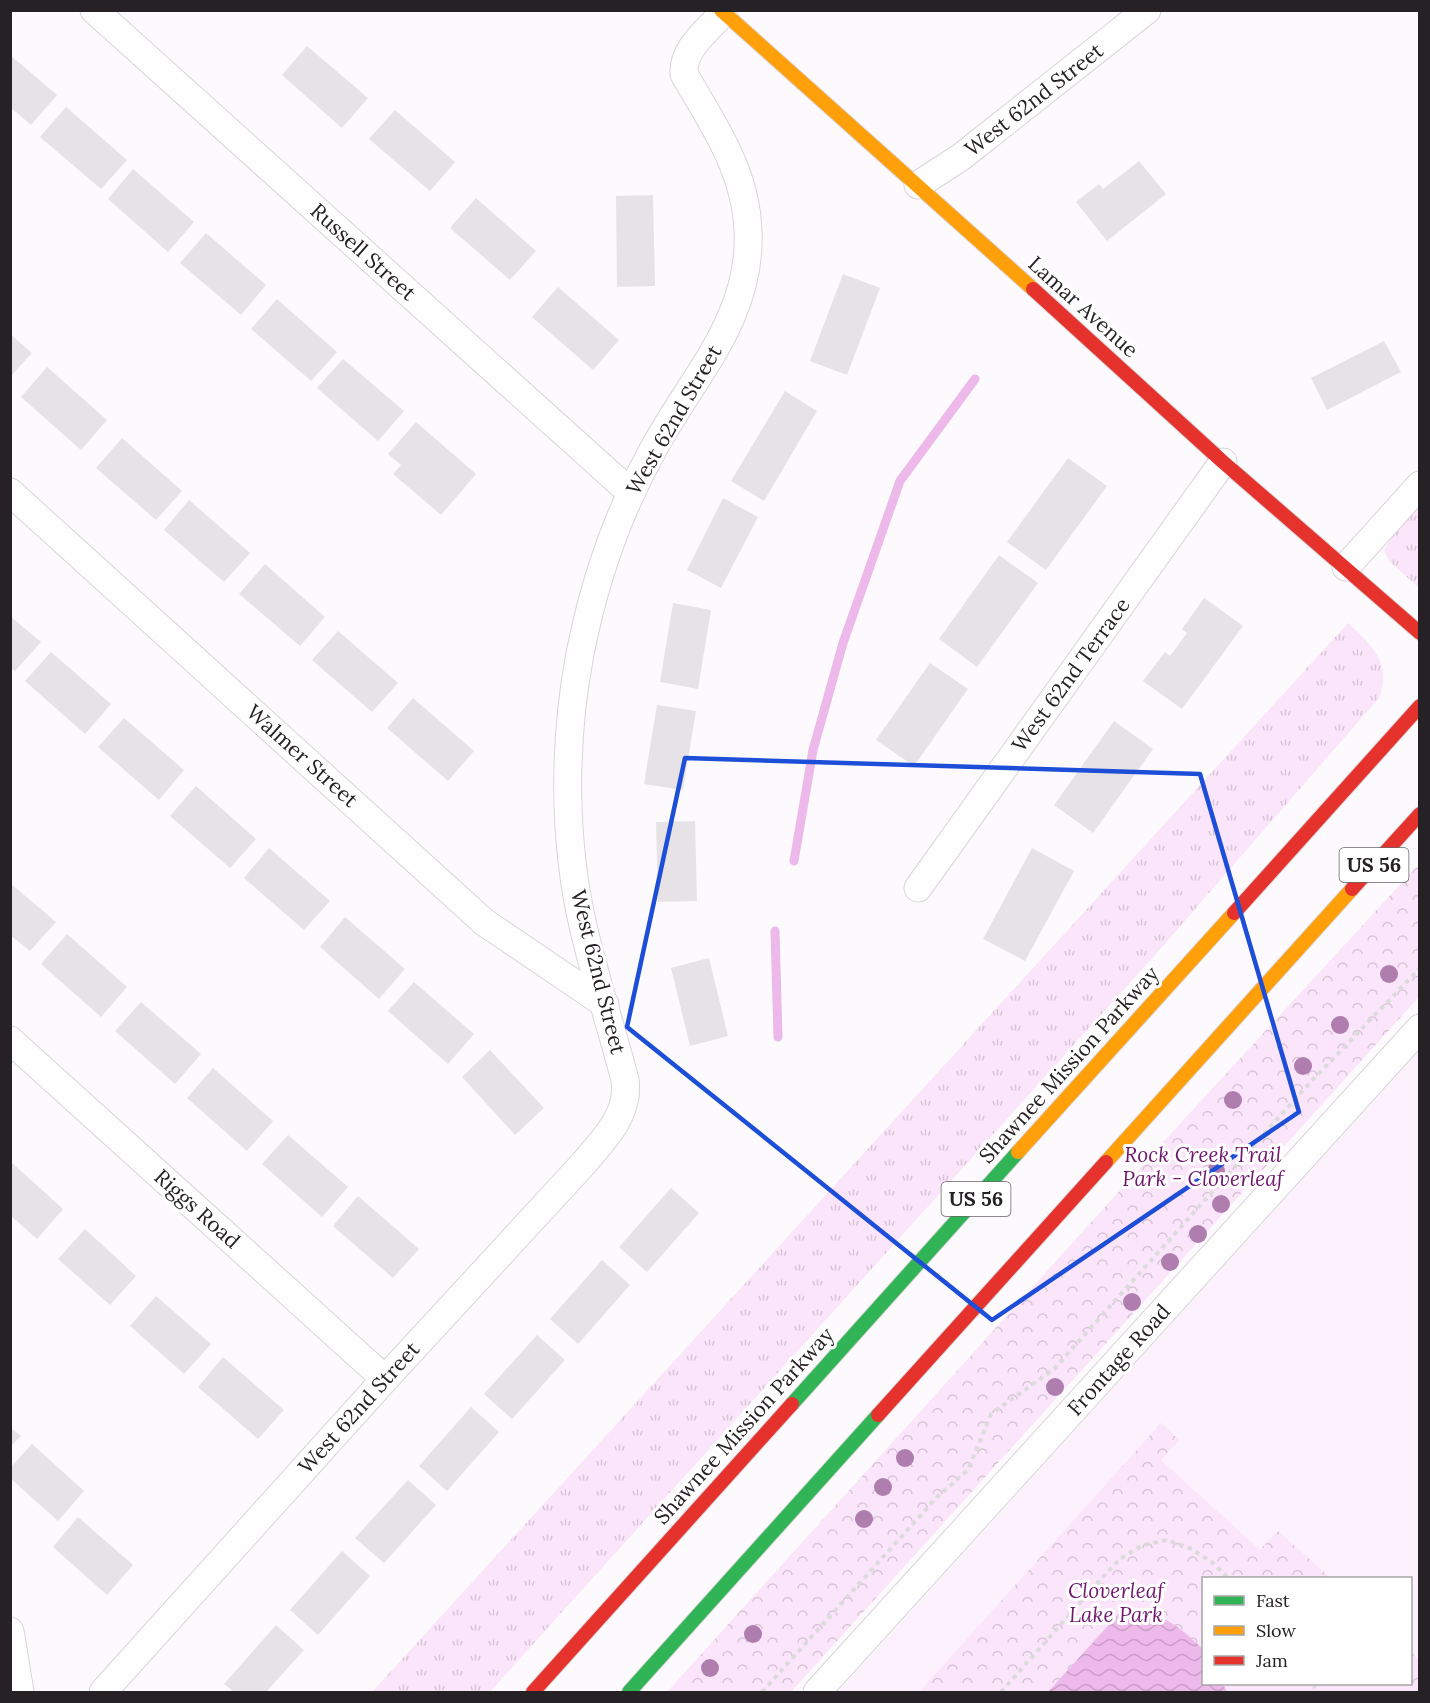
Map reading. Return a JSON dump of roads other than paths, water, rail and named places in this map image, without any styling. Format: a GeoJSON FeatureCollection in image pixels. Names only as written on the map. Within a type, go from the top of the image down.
{"type":"FeatureCollection","features":[{"type":"Feature","properties":{"kind":"main road","name":"Lamar Avenue"},"geometry":{"type":"LineString","coordinates":[[722,12],[918,185],[1223,462],[1419,633]]}},
{"type":"Feature","properties":{"kind":"main road","name":"Shawnee Mission Parkway"},"geometry":{"type":"LineString","coordinates":[[533,1692],[1419,706]]}},
{"type":"Feature","properties":{"kind":"main road","name":"US 56"},"geometry":{"type":"LineString","coordinates":[[629,1692],[1419,814]]}},
{"type":"Feature","properties":{"kind":"street","name":"Russell Street"},"geometry":{"type":"LineString","coordinates":[[94,10],[631,493]]}},
{"type":"Feature","properties":{"kind":"street","name":"West 62nd Street"},"geometry":{"type":"LineString","coordinates":[[918,185],[961,157],[1147,10]]}},
{"type":"Feature","properties":{"kind":"street","name":"West 62nd Street"},"geometry":{"type":"LineString","coordinates":[[103,1692],[385,1379],[584,1163],[620,1116],[624,1106],[625,1080],[584,930],[577,890],[568,788],[572,700],[590,612],[608,549],[631,493],[675,411],[730,323],[744,281],[748,229],[739,178],[723,138],[684,74],[683,68],[687,53],[722,12]]}},
{"type":"Feature","properties":{"kind":"street","name":"West 62nd Terrace"},"geometry":{"type":"LineString","coordinates":[[918,888],[1223,462]]}},
{"type":"Feature","properties":{"kind":"street"},"geometry":{"type":"LineString","coordinates":[[1346,567],[1419,485]]}},
{"type":"Feature","properties":{"kind":"street","name":"Walmer Street"},"geometry":{"type":"LineString","coordinates":[[10,492],[484,922],[605,1004]]}},
{"type":"Feature","properties":{"kind":"street","name":"Frontage Road"},"geometry":{"type":"LineString","coordinates":[[818,1692],[1419,1028]]}},
{"type":"Feature","properties":{"kind":"street","name":"Riggs Road"},"geometry":{"type":"LineString","coordinates":[[10,1040],[385,1379]]}},
{"type":"Feature","properties":{"kind":"street"},"geometry":{"type":"LineString","coordinates":[[10,1631],[20,1692]]}},
{"type":"Feature","properties":{"kind":"water"},"geometry":{"type":"Polygon","coordinates":[[[1123,1609],[1159,1617],[1184,1632],[1202,1648],[1202,1685],[1224,1685],[1227,1692],[1048,1692],[1123,1609]]]}},
{"type":"Feature","properties":{"kind":"waterway"},"geometry":{"type":"LineString","coordinates":[[794,861],[813,750],[843,643],[900,481],[975,379]]}},
{"type":"Feature","properties":{"kind":"waterway"},"geometry":{"type":"LineString","coordinates":[[775,931],[778,1037]]}},
{"type":"Feature","properties":{"kind":"park label","name":"Rock Creek Trail Park - Cloverleaf"},"geometry":{"type":"Point","coordinates":[1203,1167]}},
{"type":"Feature","properties":{"kind":"park label","name":"Cloverleaf Lake Park"},"geometry":{"type":"Point","coordinates":[1116,1603]}}]}
